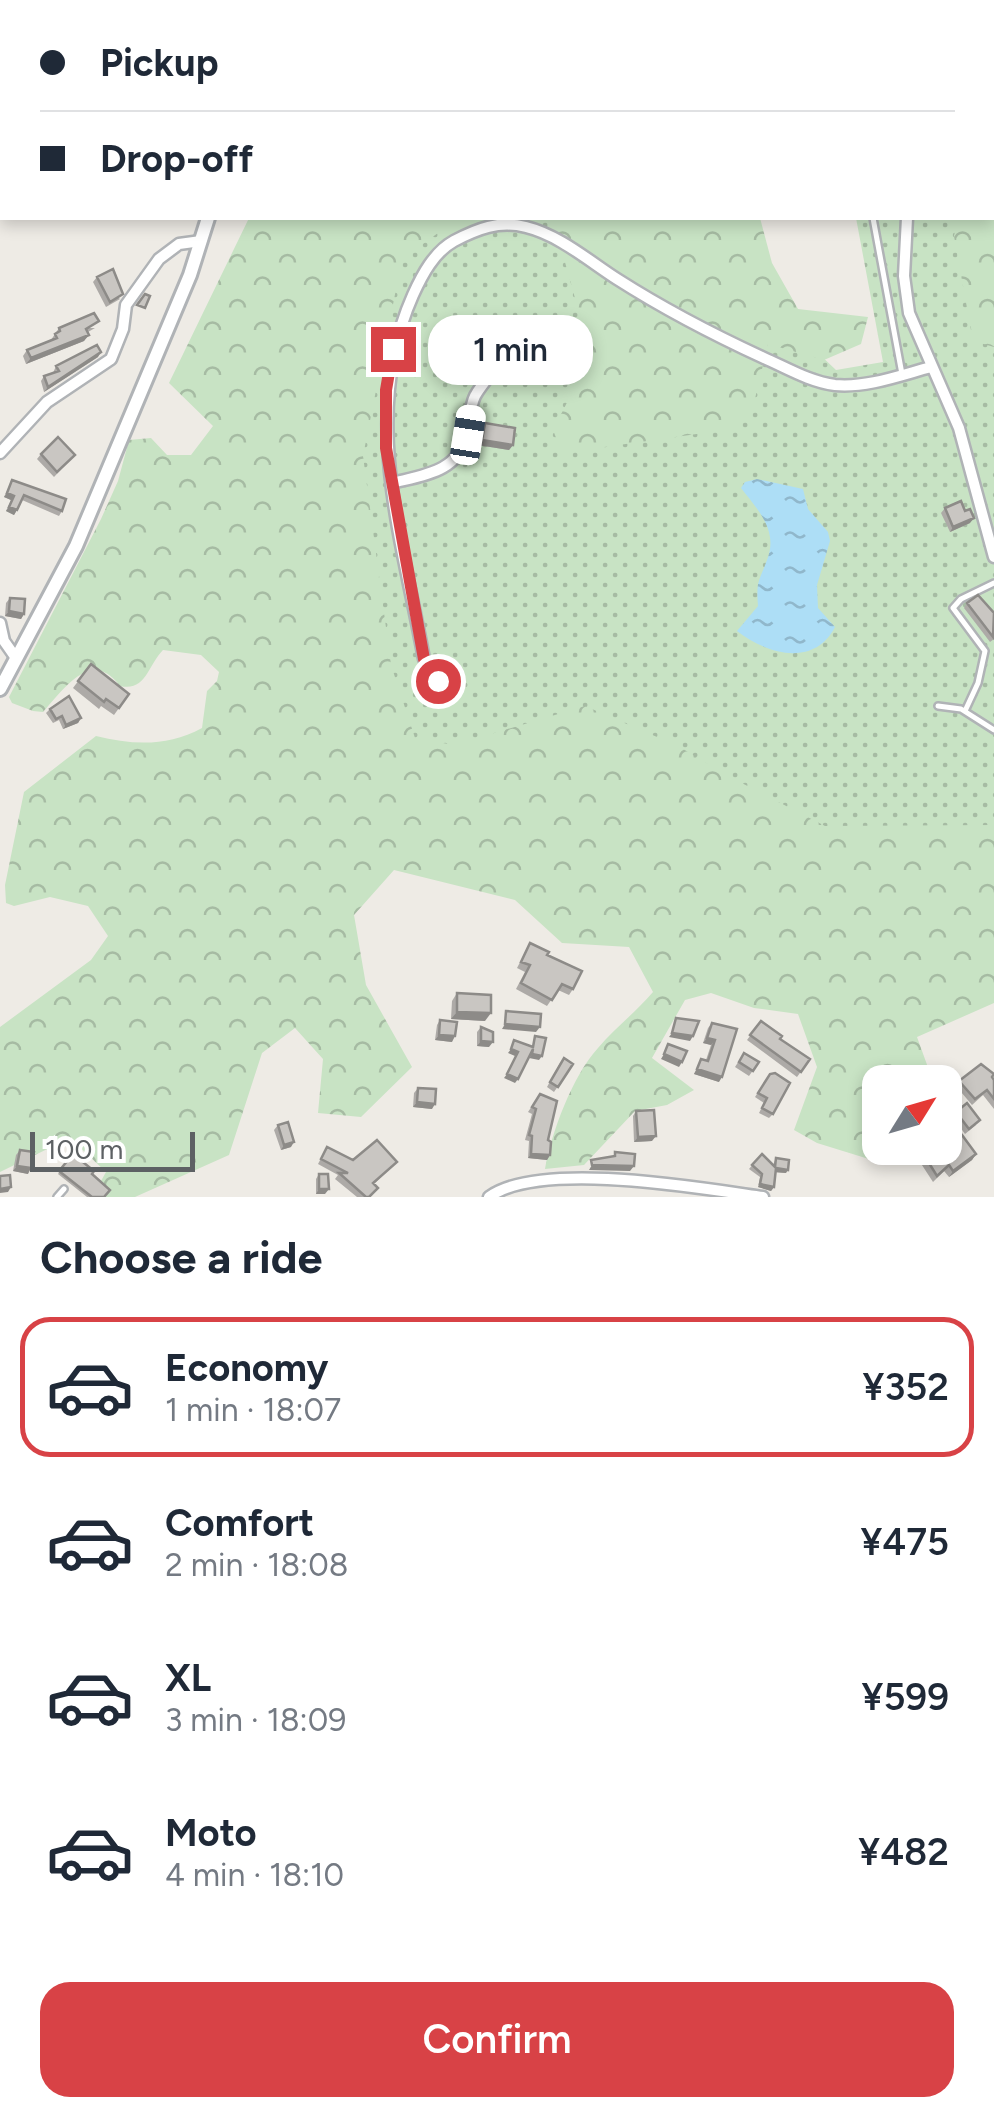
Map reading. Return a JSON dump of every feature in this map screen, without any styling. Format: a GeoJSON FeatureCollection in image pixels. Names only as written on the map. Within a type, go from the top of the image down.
{"type":"FeatureCollection","features":[{"type":"Feature","properties":{"kind":"street"},"geometry":{"type":"LineString","coordinates":[[0,688],[76,546],[190,275],[207,220]]}},
{"type":"Feature","properties":{"kind":"street"},"geometry":{"type":"LineString","coordinates":[[908,220],[904,276],[910,313],[959,428],[990,530],[994,557]]}},
{"type":"Feature","properties":{"kind":"street"},"geometry":{"type":"LineString","coordinates":[[438,681],[424,659],[392,482],[386,448],[386,390],[393,349],[406,310],[430,264],[446,246],[494,224],[524,226],[549,235],[711,333],[814,380],[838,385],[870,383],[931,367]]}},
{"type":"Feature","properties":{"kind":"street"},"geometry":{"type":"LineString","coordinates":[[0,453],[47,402],[110,359],[124,329],[126,304],[159,259],[179,244],[201,241]]}},
{"type":"Feature","properties":{"kind":"street"},"geometry":{"type":"LineString","coordinates":[[392,482],[434,473],[452,464],[468,435],[474,398],[504,358]]}},
{"type":"Feature","properties":{"kind":"street"},"geometry":{"type":"LineString","coordinates":[[0,623],[4,641],[16,658]]}},
{"type":"Feature","properties":{"kind":"street"},"geometry":{"type":"LineString","coordinates":[[489,1197],[510,1186],[618,1177],[763,1197]]}},
{"type":"Feature","properties":{"kind":"lane"},"geometry":{"type":"LineString","coordinates":[[872,220],[902,374]]}},
{"type":"Feature","properties":{"kind":"lane"},"geometry":{"type":"LineString","coordinates":[[965,711],[978,683],[985,650],[953,608],[994,582]]}},
{"type":"Feature","properties":{"kind":"lane"},"geometry":{"type":"LineString","coordinates":[[938,706],[965,711],[994,730]]}},
{"type":"Feature","properties":{"kind":"lane"},"geometry":{"type":"LineString","coordinates":[[57,1197],[64,1189]]}},
{"type":"Feature","properties":{"kind":"green space"},"geometry":{"type":"Polygon","coordinates":[[[248,220],[545,220],[438,233],[402,259],[363,456],[391,665],[415,738],[454,745],[585,706],[678,746],[825,826],[994,825],[994,1003],[917,1037],[927,1065],[862,1065],[862,1157],[817,1143],[794,1130],[817,1067],[798,1014],[754,1008],[711,993],[685,1000],[652,1058],[694,1090],[667,1105],[635,1111],[584,1165],[545,1169],[558,1122],[580,1073],[653,992],[629,947],[562,943],[515,900],[394,870],[354,915],[366,985],[412,1067],[361,1117],[318,1113],[323,1059],[295,1028],[262,1053],[229,1155],[135,1197],[92,1197],[106,1172],[70,1138],[0,1172],[0,1027],[91,960],[108,936],[88,906],[50,897],[14,906],[6,903],[5,885],[24,792],[96,736],[150,742],[176,739],[202,728],[207,691],[217,681],[219,672],[201,655],[163,650],[136,685],[120,686],[109,675],[89,671],[69,683],[43,712],[12,703],[9,697],[101,519],[118,481],[129,440],[151,438],[167,455],[191,455],[213,426],[169,383],[248,220]]]}},
{"type":"Feature","properties":{"kind":"green space"},"geometry":{"type":"Polygon","coordinates":[[[289,220],[709,220],[756,294],[836,370],[883,362],[856,220],[994,220],[994,960],[368,773],[289,220]]]}},
{"type":"Feature","properties":{"kind":"green space"},"geometry":{"type":"Polygon","coordinates":[[[553,220],[761,220],[772,263],[798,309],[868,317],[861,344],[824,360],[768,344],[754,403],[732,429],[562,453],[553,430],[579,379],[578,309],[553,220]]]}},
{"type":"Feature","properties":{"kind":"green space"},"geometry":{"type":"Polygon","coordinates":[[[958,220],[994,220],[994,347],[973,341],[954,236],[958,220]]]}},
{"type":"Feature","properties":{"kind":"water"},"geometry":{"type":"Polygon","coordinates":[[[757,479],[803,489],[808,509],[828,532],[830,541],[817,585],[818,608],[835,627],[826,640],[802,652],[775,651],[737,631],[758,606],[757,591],[770,549],[764,521],[741,488],[745,482],[757,479]]]}},
{"type":"Feature","properties":{"kind":"building"},"geometry":{"type":"Polygon","coordinates":[[[113,269],[123,294],[110,302],[97,277],[113,269]]]}},
{"type":"Feature","properties":{"kind":"building"},"geometry":{"type":"Polygon","coordinates":[[[145,294],[150,296],[145,308],[137,305],[145,294]]]}},
{"type":"Feature","properties":{"kind":"building"},"geometry":{"type":"Polygon","coordinates":[[[94,313],[99,321],[86,329],[89,335],[31,358],[27,350],[57,338],[59,328],[94,313]]]}},
{"type":"Feature","properties":{"kind":"building"},"geometry":{"type":"Polygon","coordinates":[[[97,345],[101,352],[48,387],[44,376],[59,371],[56,366],[97,345]]]}},
{"type":"Feature","properties":{"kind":"building"},"geometry":{"type":"Polygon","coordinates":[[[485,423],[515,428],[513,445],[482,440],[485,423]]]}},
{"type":"Feature","properties":{"kind":"building"},"geometry":{"type":"Polygon","coordinates":[[[58,437],[75,455],[57,472],[41,454],[58,437]]]}},
{"type":"Feature","properties":{"kind":"building"},"geometry":{"type":"Polygon","coordinates":[[[12,480],[66,499],[62,511],[24,495],[17,510],[9,507],[14,496],[7,493],[12,480]]]}},
{"type":"Feature","properties":{"kind":"building"},"geometry":{"type":"Polygon","coordinates":[[[961,501],[974,518],[953,527],[945,508],[961,501]]]}},
{"type":"Feature","properties":{"kind":"building"},"geometry":{"type":"Polygon","coordinates":[[[978,595],[994,613],[993,637],[967,603],[978,595]]]}},
{"type":"Feature","properties":{"kind":"building"},"geometry":{"type":"Polygon","coordinates":[[[10,598],[25,599],[24,614],[9,611],[10,598]]]}},
{"type":"Feature","properties":{"kind":"building"},"geometry":{"type":"Polygon","coordinates":[[[91,664],[129,694],[119,708],[106,699],[104,702],[78,681],[91,664]]]}},
{"type":"Feature","properties":{"kind":"building"},"geometry":{"type":"Polygon","coordinates":[[[69,696],[81,718],[66,725],[62,716],[56,719],[50,709],[69,696]]]}},
{"type":"Feature","properties":{"kind":"building"},"geometry":{"type":"Polygon","coordinates":[[[530,943],[582,971],[573,989],[562,984],[552,1000],[521,983],[530,965],[521,962],[530,943]]]}},
{"type":"Feature","properties":{"kind":"building"},"geometry":{"type":"Polygon","coordinates":[[[457,993],[491,995],[491,1013],[457,1012],[457,993]]]}},
{"type":"Feature","properties":{"kind":"building"},"geometry":{"type":"Polygon","coordinates":[[[506,1011],[541,1014],[540,1027],[505,1024],[506,1011]]]}},
{"type":"Feature","properties":{"kind":"building"},"geometry":{"type":"Polygon","coordinates":[[[676,1018],[699,1021],[693,1036],[672,1033],[676,1018]]]}},
{"type":"Feature","properties":{"kind":"building"},"geometry":{"type":"Polygon","coordinates":[[[440,1020],[457,1022],[455,1036],[439,1035],[440,1020]]]}},
{"type":"Feature","properties":{"kind":"building"},"geometry":{"type":"Polygon","coordinates":[[[761,1021],[810,1059],[801,1072],[750,1035],[761,1021]]]}},
{"type":"Feature","properties":{"kind":"building"},"geometry":{"type":"Polygon","coordinates":[[[712,1023],[737,1029],[722,1077],[697,1069],[701,1059],[708,1061],[715,1040],[707,1038],[712,1023]]]}},
{"type":"Feature","properties":{"kind":"building"},"geometry":{"type":"Polygon","coordinates":[[[481,1027],[493,1032],[493,1042],[481,1041],[481,1027]]]}},
{"type":"Feature","properties":{"kind":"building"},"geometry":{"type":"Polygon","coordinates":[[[535,1036],[546,1038],[542,1056],[532,1054],[533,1049],[518,1079],[507,1074],[518,1052],[511,1049],[514,1040],[533,1047],[535,1036]]]}},
{"type":"Feature","properties":{"kind":"building"},"geometry":{"type":"Polygon","coordinates":[[[668,1044],[687,1051],[682,1062],[664,1054],[668,1044]]]}},
{"type":"Feature","properties":{"kind":"building"},"geometry":{"type":"Polygon","coordinates":[[[744,1053],[759,1062],[753,1071],[739,1062],[744,1053]]]}},
{"type":"Feature","properties":{"kind":"building"},"geometry":{"type":"Polygon","coordinates":[[[564,1058],[573,1064],[558,1087],[550,1082],[564,1058]]]}},
{"type":"Feature","properties":{"kind":"building"},"geometry":{"type":"Polygon","coordinates":[[[981,1064],[994,1074],[994,1099],[987,1090],[975,1099],[962,1084],[962,1079],[981,1064]]]}},
{"type":"Feature","properties":{"kind":"building"},"geometry":{"type":"Polygon","coordinates":[[[770,1074],[790,1083],[773,1114],[762,1108],[767,1098],[758,1093],[770,1074]]]}},
{"type":"Feature","properties":{"kind":"building"},"geometry":{"type":"Polygon","coordinates":[[[418,1088],[436,1089],[435,1104],[417,1102],[418,1088]]]}},
{"type":"Feature","properties":{"kind":"building"},"geometry":{"type":"Polygon","coordinates":[[[540,1094],[557,1101],[548,1140],[550,1155],[531,1154],[529,1135],[536,1109],[532,1107],[540,1094]]]}},
{"type":"Feature","properties":{"kind":"building"},"geometry":{"type":"Polygon","coordinates":[[[967,1103],[980,1120],[969,1129],[962,1120],[962,1107],[967,1103]]]}},
{"type":"Feature","properties":{"kind":"building"},"geometry":{"type":"Polygon","coordinates":[[[654,1110],[656,1136],[638,1137],[636,1111],[654,1110]]]}},
{"type":"Feature","properties":{"kind":"building"},"geometry":{"type":"Polygon","coordinates":[[[288,1122],[294,1142],[284,1145],[278,1125],[288,1122]]]}},
{"type":"Feature","properties":{"kind":"building"},"geometry":{"type":"Polygon","coordinates":[[[962,1135],[976,1154],[962,1164],[962,1135]]]}},
{"type":"Feature","properties":{"kind":"building"},"geometry":{"type":"Polygon","coordinates":[[[377,1140],[397,1162],[373,1183],[378,1188],[369,1197],[339,1173],[348,1173],[321,1159],[327,1147],[353,1160],[377,1140]]]}},
{"type":"Feature","properties":{"kind":"building"},"geometry":{"type":"Polygon","coordinates":[[[20,1150],[34,1152],[31,1168],[17,1166],[20,1150]]]}},
{"type":"Feature","properties":{"kind":"building"},"geometry":{"type":"Polygon","coordinates":[[[615,1152],[635,1154],[634,1166],[592,1165],[591,1160],[615,1156],[615,1152]]]}},
{"type":"Feature","properties":{"kind":"building"},"geometry":{"type":"Polygon","coordinates":[[[73,1154],[110,1190],[104,1197],[92,1197],[59,1171],[73,1154]]]}},
{"type":"Feature","properties":{"kind":"building"},"geometry":{"type":"Polygon","coordinates":[[[762,1154],[775,1167],[776,1158],[789,1160],[788,1170],[776,1168],[774,1187],[760,1184],[762,1174],[752,1165],[762,1154]]]}},
{"type":"Feature","properties":{"kind":"building"},"geometry":{"type":"Polygon","coordinates":[[[930,1165],[949,1165],[937,1176],[930,1165]]]}},
{"type":"Feature","properties":{"kind":"building"},"geometry":{"type":"Polygon","coordinates":[[[319,1174],[328,1174],[329,1189],[319,1189],[319,1174]]]}},
{"type":"Feature","properties":{"kind":"building"},"geometry":{"type":"Polygon","coordinates":[[[10,1175],[11,1187],[0,1189],[0,1176],[10,1175]]]}},
{"type":"Feature","properties":{"kind":"route"},"geometry":{"type":"LineString","coordinates":[[393,349],[386,390],[386,448],[424,659],[438,681]]}}]}
